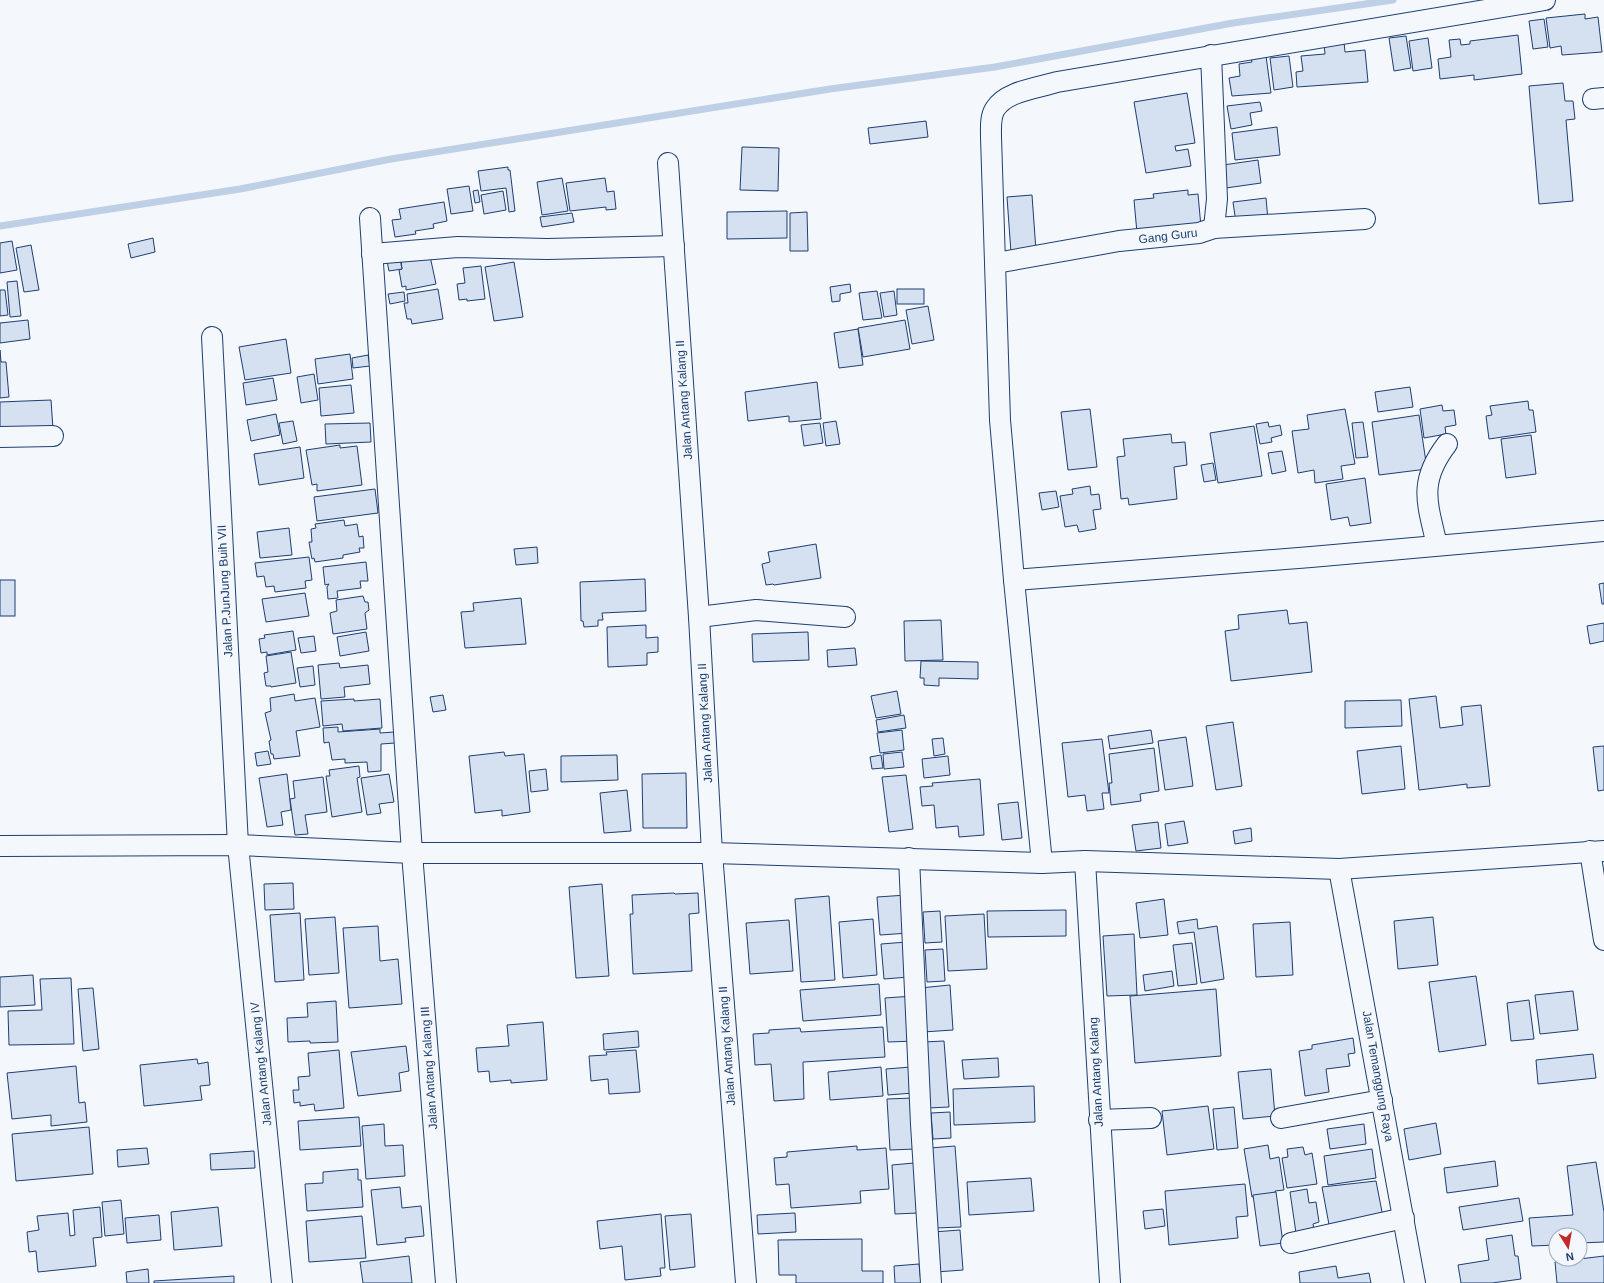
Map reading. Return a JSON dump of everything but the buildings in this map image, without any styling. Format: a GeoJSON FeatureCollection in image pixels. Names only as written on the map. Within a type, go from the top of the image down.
{"type":"FeatureCollection","features":[{"type":"Feature","properties":{"kind":"street"},"geometry":{"type":"LineString","coordinates":[[1042,863],[1000,420],[992,125],[995,109],[1004,100],[1013,95],[1057,82],[1545,0]]}},
{"type":"Feature","properties":{"kind":"street"},"geometry":{"type":"LineString","coordinates":[[1211,55],[1217,199],[1214,228]]}},
{"type":"Feature","properties":{"kind":"street","name":"Jalan Antang Kalang II"},"geometry":{"type":"LineString","coordinates":[[668,163],[699,617],[712,853],[746,1283]]}},
{"type":"Feature","properties":{"kind":"street","name":"Jalan Antang Kalang III"},"geometry":{"type":"LineString","coordinates":[[370,218],[412,853],[446,1283]]}},
{"type":"Feature","properties":{"kind":"street","name":"Gang Guru"},"geometry":{"type":"LineString","coordinates":[[996,263],[1119,241],[1199,233],[1214,228],[1365,219]]}},
{"type":"Feature","properties":{"kind":"street"},"geometry":{"type":"LineString","coordinates":[[372,254],[458,247],[547,249],[674,246]]}},
{"type":"Feature","properties":{"kind":"street","name":"Jalan P.JunJung Buih VII"},"geometry":{"type":"LineString","coordinates":[[212,337],[238,845]]}},
{"type":"Feature","properties":{"kind":"street"},"geometry":{"type":"LineString","coordinates":[[0,437],[53,436]]}},
{"type":"Feature","properties":{"kind":"street"},"geometry":{"type":"LineString","coordinates":[[1438,545],[1429,508],[1427,486],[1436,459],[1447,444]]}},
{"type":"Feature","properties":{"kind":"street"},"geometry":{"type":"LineString","coordinates":[[1014,580],[1311,557],[1604,531]]}},
{"type":"Feature","properties":{"kind":"street"},"geometry":{"type":"LineString","coordinates":[[699,617],[756,610],[845,617]]}},
{"type":"Feature","properties":{"kind":"street"},"geometry":{"type":"LineString","coordinates":[[0,846],[238,845],[412,853],[712,853],[1042,863],[1085,861],[1339,869],[1597,851],[1604,940]]}},
{"type":"Feature","properties":{"kind":"street","name":"Jalan Antang Kalang IV"},"geometry":{"type":"LineString","coordinates":[[238,845],[282,1283]]}},
{"type":"Feature","properties":{"kind":"street"},"geometry":{"type":"LineString","coordinates":[[909,858],[921,1116],[931,1283]]}},
{"type":"Feature","properties":{"kind":"street","name":"Jalan Antang Kalang"},"geometry":{"type":"LineString","coordinates":[[1085,861],[1099,1120],[1110,1283]]}},
{"type":"Feature","properties":{"kind":"street","name":"Jalan Temanggung Raya"},"geometry":{"type":"LineString","coordinates":[[1339,869],[1415,1283]]}},
{"type":"Feature","properties":{"kind":"street"},"geometry":{"type":"LineString","coordinates":[[1281,1118],[1382,1100]]}},
{"type":"Feature","properties":{"kind":"street"},"geometry":{"type":"LineString","coordinates":[[1099,1120],[1151,1118]]}},
{"type":"Feature","properties":{"kind":"street"},"geometry":{"type":"LineString","coordinates":[[1290,1242],[1404,1218]]}},
{"type":"Feature","properties":{"kind":"waterway"},"geometry":{"type":"LineString","coordinates":[[0,226],[240,189],[391,159],[830,89],[995,67],[1233,23],[1393,0]]}}]}
